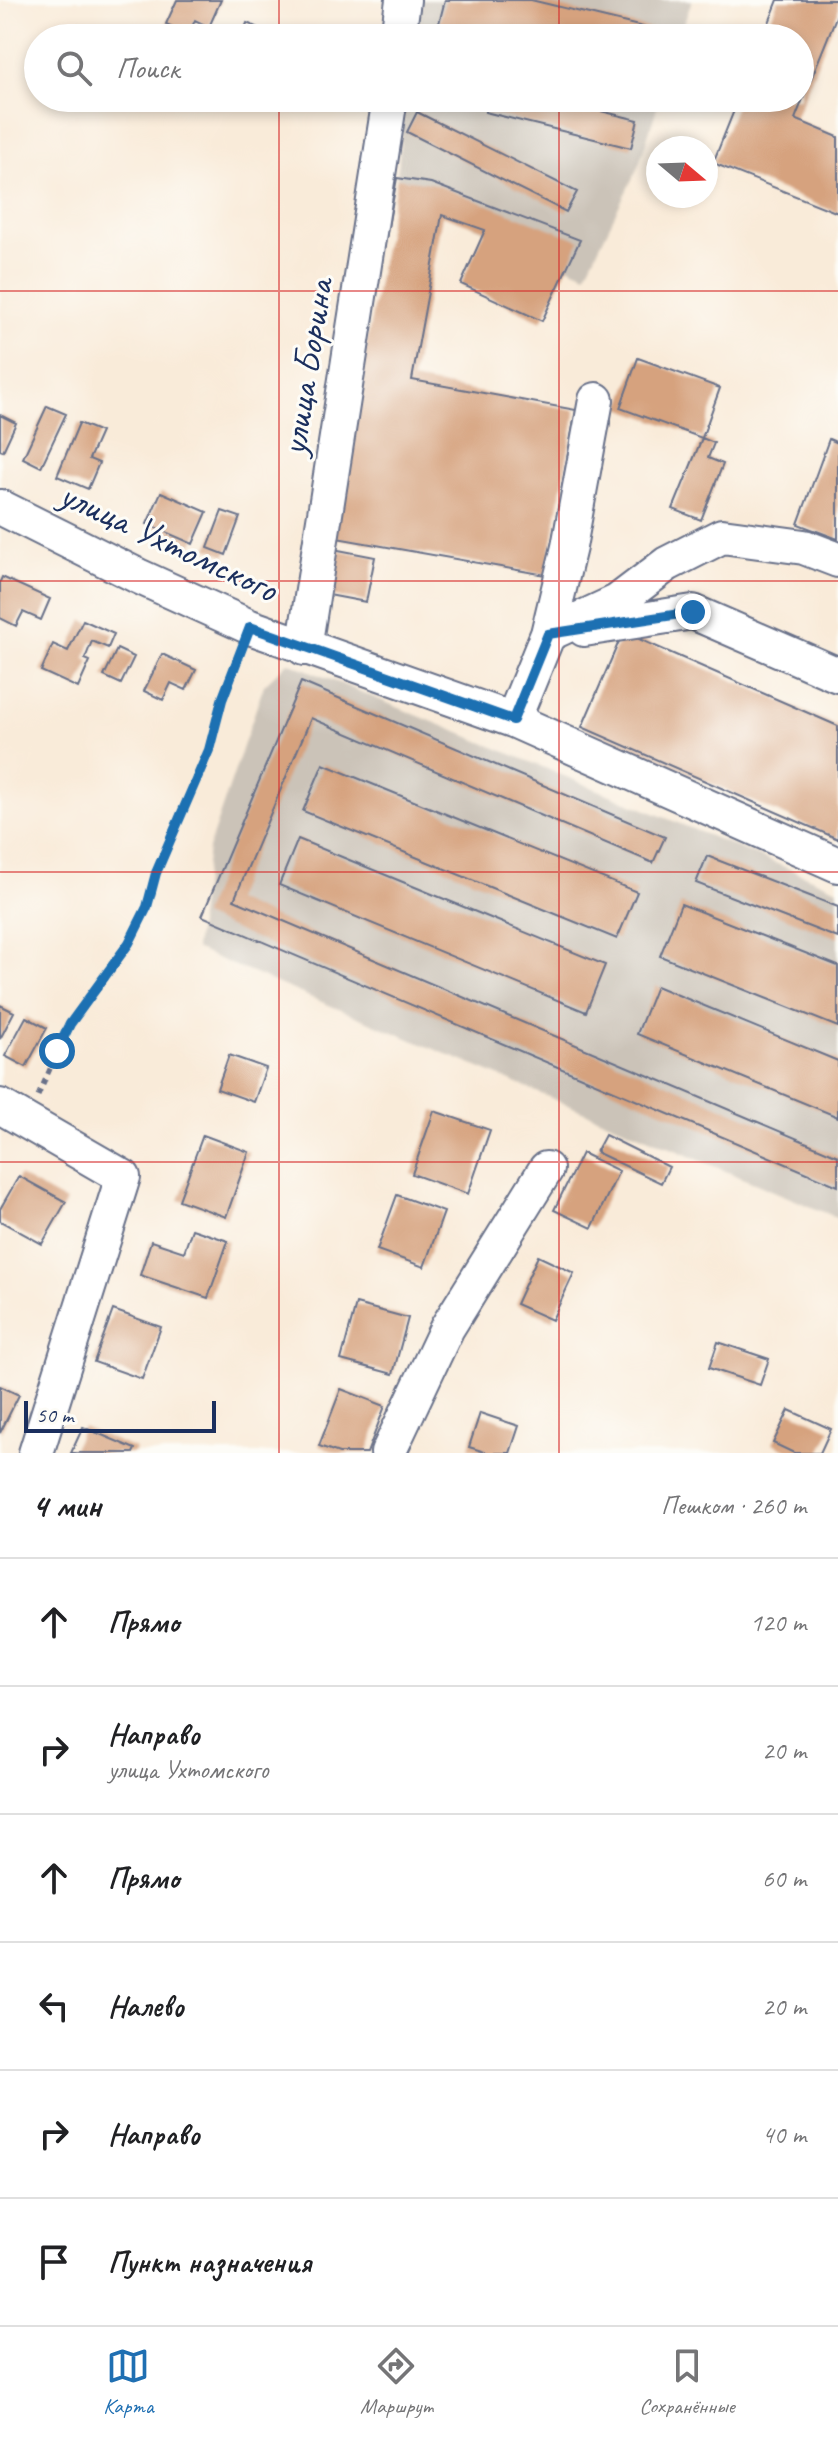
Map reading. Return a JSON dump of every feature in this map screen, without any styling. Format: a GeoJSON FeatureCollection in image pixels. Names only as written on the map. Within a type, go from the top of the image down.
{"type":"FeatureCollection","features":[{"type":"Feature","properties":{"kind":"street"},"geometry":{"type":"LineString","coordinates":[[400,24],[403,0]]}},
{"type":"Feature","properties":{"kind":"street","name":"улица Борина"},"geometry":{"type":"LineString","coordinates":[[304,648],[388,112]]}},
{"type":"Feature","properties":{"kind":"street"},"geometry":{"type":"LineString","coordinates":[[513,720],[548,634],[569,547],[596,400]]}},
{"type":"Feature","properties":{"kind":"street","name":"улица Ухтомского"},"geometry":{"type":"LineString","coordinates":[[0,507],[138,576],[250,627],[513,720],[838,865]]}},
{"type":"Feature","properties":{"kind":"street"},"geometry":{"type":"LineString","coordinates":[[548,634],[617,602],[667,564],[722,536],[804,547],[838,560]]}},
{"type":"Feature","properties":{"kind":"street"},"geometry":{"type":"LineString","coordinates":[[548,634],[693,612],[838,675]]}},
{"type":"Feature","properties":{"kind":"street"},"geometry":{"type":"LineString","coordinates":[[0,1106],[123,1177],[36,1453]]}},
{"type":"Feature","properties":{"kind":"street"},"geometry":{"type":"LineString","coordinates":[[388,1453],[447,1328],[546,1169]]}},
{"type":"Feature","properties":{"kind":"path"},"geometry":{"type":"LineString","coordinates":[[31,1124],[43,1080],[70,1024],[115,964],[147,907],[156,873],[209,750],[222,700],[250,627]]}},
{"type":"Feature","properties":{"kind":"shaded area"},"geometry":{"type":"Polygon","coordinates":[[[418,0],[692,0],[684,24],[415,24],[418,0]]]}},
{"type":"Feature","properties":{"kind":"shaded area"},"geometry":{"type":"Polygon","coordinates":[[[404,112],[656,112],[638,167],[586,274],[395,193],[404,112]]]}},
{"type":"Feature","properties":{"kind":"shaded area"},"geometry":{"type":"Polygon","coordinates":[[[288,662],[838,889],[838,1218],[195,949],[208,849],[264,685],[288,662]]]}},
{"type":"Feature","properties":{"kind":"building"},"geometry":{"type":"Polygon","coordinates":[[[177,0],[221,0],[210,24],[195,20],[193,24],[166,24],[177,0]]]}},
{"type":"Feature","properties":{"kind":"building"},"geometry":{"type":"Polygon","coordinates":[[[445,0],[531,0],[631,24],[439,24],[445,0]]]}},
{"type":"Feature","properties":{"kind":"building"},"geometry":{"type":"Polygon","coordinates":[[[778,0],[838,0],[838,12],[814,72],[814,24],[769,24],[778,0]]]}},
{"type":"Feature","properties":{"kind":"building"},"geometry":{"type":"Polygon","coordinates":[[[417,112],[577,192],[566,212],[407,132],[417,112]]]}},
{"type":"Feature","properties":{"kind":"building"},"geometry":{"type":"Polygon","coordinates":[[[485,112],[605,112],[638,120],[631,148],[485,112]]]}},
{"type":"Feature","properties":{"kind":"building"},"geometry":{"type":"Polygon","coordinates":[[[733,112],[798,112],[795,119],[838,137],[838,213],[718,165],[718,150],[733,112]]]}},
{"type":"Feature","properties":{"kind":"building"},"geometry":{"type":"Polygon","coordinates":[[[397,178],[431,183],[580,240],[542,321],[461,284],[485,230],[442,215],[412,380],[576,410],[546,575],[331,537],[397,178]]]}},
{"type":"Feature","properties":{"kind":"building"},"geometry":{"type":"Polygon","coordinates":[[[638,358],[720,388],[702,438],[620,408],[638,358]]]}},
{"type":"Feature","properties":{"kind":"building"},"geometry":{"type":"Polygon","coordinates":[[[47,406],[66,414],[41,467],[23,458],[47,406]]]}},
{"type":"Feature","properties":{"kind":"building"},"geometry":{"type":"Polygon","coordinates":[[[0,415],[16,423],[3,451],[0,450],[0,415]]]}},
{"type":"Feature","properties":{"kind":"building"},"geometry":{"type":"Polygon","coordinates":[[[79,423],[101,432],[89,459],[99,463],[88,489],[57,476],[79,423]]]}},
{"type":"Feature","properties":{"kind":"building"},"geometry":{"type":"Polygon","coordinates":[[[702,438],[714,443],[708,458],[723,464],[701,520],[673,509],[702,438]]]}},
{"type":"Feature","properties":{"kind":"building"},"geometry":{"type":"Polygon","coordinates":[[[829,439],[838,443],[838,539],[798,524],[829,439]]]}},
{"type":"Feature","properties":{"kind":"building"},"geometry":{"type":"Polygon","coordinates":[[[161,492],[207,512],[193,544],[147,524],[161,492]]]}},
{"type":"Feature","properties":{"kind":"building"},"geometry":{"type":"Polygon","coordinates":[[[222,511],[240,517],[226,555],[208,548],[222,511]]]}},
{"type":"Feature","properties":{"kind":"building"},"geometry":{"type":"Polygon","coordinates":[[[328,548],[375,557],[366,602],[318,593],[328,548]]]}},
{"type":"Feature","properties":{"kind":"building"},"geometry":{"type":"Polygon","coordinates":[[[2,577],[50,599],[41,620],[23,612],[16,626],[0,618],[2,577]]]}},
{"type":"Feature","properties":{"kind":"building"},"geometry":{"type":"Polygon","coordinates":[[[83,620],[114,634],[108,648],[92,641],[85,659],[90,661],[78,688],[41,671],[53,644],[68,651],[83,620]]]}},
{"type":"Feature","properties":{"kind":"building"},"geometry":{"type":"Polygon","coordinates":[[[623,632],[838,726],[838,839],[582,727],[623,632]]]}},
{"type":"Feature","properties":{"kind":"building"},"geometry":{"type":"Polygon","coordinates":[[[117,649],[134,657],[121,684],[104,676],[117,649]]]}},
{"type":"Feature","properties":{"kind":"building"},"geometry":{"type":"Polygon","coordinates":[[[162,654],[196,670],[186,690],[171,683],[163,700],[144,691],[162,654]]]}},
{"type":"Feature","properties":{"kind":"building"},"geometry":{"type":"Polygon","coordinates":[[[301,682],[665,837],[653,863],[311,718],[234,900],[838,1156],[838,1186],[202,916],[301,682]]]}},
{"type":"Feature","properties":{"kind":"building"},"geometry":{"type":"Polygon","coordinates":[[[323,764],[637,892],[617,939],[303,811],[323,764]]]}},
{"type":"Feature","properties":{"kind":"building"},"geometry":{"type":"Polygon","coordinates":[[[298,839],[605,965],[586,1012],[279,885],[298,839]]]}},
{"type":"Feature","properties":{"kind":"building"},"geometry":{"type":"Polygon","coordinates":[[[707,856],[838,907],[838,938],[696,883],[707,856]]]}},
{"type":"Feature","properties":{"kind":"building"},"geometry":{"type":"Polygon","coordinates":[[[681,904],[838,966],[838,1027],[660,956],[681,904]]]}},
{"type":"Feature","properties":{"kind":"building"},"geometry":{"type":"Polygon","coordinates":[[[656,986],[838,1061],[838,1117],[637,1034],[656,986]]]}},
{"type":"Feature","properties":{"kind":"building"},"geometry":{"type":"Polygon","coordinates":[[[0,1005],[14,1012],[0,1039],[0,1005]]]}},
{"type":"Feature","properties":{"kind":"building"},"geometry":{"type":"Polygon","coordinates":[[[26,1017],[47,1028],[26,1067],[5,1056],[26,1017]]]}},
{"type":"Feature","properties":{"kind":"building"},"geometry":{"type":"Polygon","coordinates":[[[229,1055],[266,1068],[254,1102],[217,1089],[229,1055]]]}},
{"type":"Feature","properties":{"kind":"building"},"geometry":{"type":"Polygon","coordinates":[[[434,1111],[490,1130],[468,1194],[412,1174],[434,1111]]]}},
{"type":"Feature","properties":{"kind":"building"},"geometry":{"type":"Polygon","coordinates":[[[203,1135],[249,1152],[226,1217],[179,1200],[203,1135]]]}},
{"type":"Feature","properties":{"kind":"building"},"geometry":{"type":"Polygon","coordinates":[[[605,1135],[669,1167],[661,1183],[596,1152],[605,1135]]]}},
{"type":"Feature","properties":{"kind":"building"},"geometry":{"type":"Polygon","coordinates":[[[582,1153],[619,1171],[592,1228],[554,1210],[582,1153]]]}},
{"type":"Feature","properties":{"kind":"building"},"geometry":{"type":"Polygon","coordinates":[[[19,1176],[66,1202],[42,1244],[0,1221],[0,1209],[19,1176]]]}},
{"type":"Feature","properties":{"kind":"building"},"geometry":{"type":"Polygon","coordinates":[[[397,1195],[444,1212],[424,1267],[377,1250],[397,1195]]]}},
{"type":"Feature","properties":{"kind":"building"},"geometry":{"type":"Polygon","coordinates":[[[192,1229],[228,1241],[208,1298],[140,1275],[151,1241],[184,1252],[192,1229]]]}},
{"type":"Feature","properties":{"kind":"building"},"geometry":{"type":"Polygon","coordinates":[[[538,1256],[574,1273],[552,1320],[516,1304],[538,1256]]]}},
{"type":"Feature","properties":{"kind":"building"},"geometry":{"type":"Polygon","coordinates":[[[356,1304],[408,1318],[393,1374],[341,1360],[356,1304]]]}},
{"type":"Feature","properties":{"kind":"building"},"geometry":{"type":"Polygon","coordinates":[[[113,1310],[161,1327],[142,1379],[94,1362],[113,1310]]]}},
{"type":"Feature","properties":{"kind":"building"},"geometry":{"type":"Polygon","coordinates":[[[718,1342],[769,1359],[760,1385],[709,1368],[718,1342]]]}},
{"type":"Feature","properties":{"kind":"building"},"geometry":{"type":"Polygon","coordinates":[[[0,1386],[19,1395],[0,1433],[0,1386]]]}},
{"type":"Feature","properties":{"kind":"building"},"geometry":{"type":"Polygon","coordinates":[[[341,1389],[385,1406],[367,1453],[339,1453],[319,1446],[341,1389]]]}},
{"type":"Feature","properties":{"kind":"building"},"geometry":{"type":"Polygon","coordinates":[[[789,1410],[831,1429],[820,1453],[794,1453],[773,1443],[789,1410]]]}},
{"type":"Feature","properties":{"kind":"building"},"geometry":{"type":"Polygon","coordinates":[[[480,1413],[519,1426],[510,1453],[488,1453],[469,1447],[480,1413]]]}},
{"type":"Feature","properties":{"kind":"building"},"geometry":{"type":"Polygon","coordinates":[[[83,1427],[135,1449],[133,1453],[71,1453],[83,1427]]]}},
{"type":"Feature","properties":{"kind":"route"},"geometry":{"type":"LineString","coordinates":[[57,1051],[70,1024],[129,943],[147,907],[156,873],[209,750],[222,700],[250,627],[513,720],[548,634],[693,612]]}}]}
